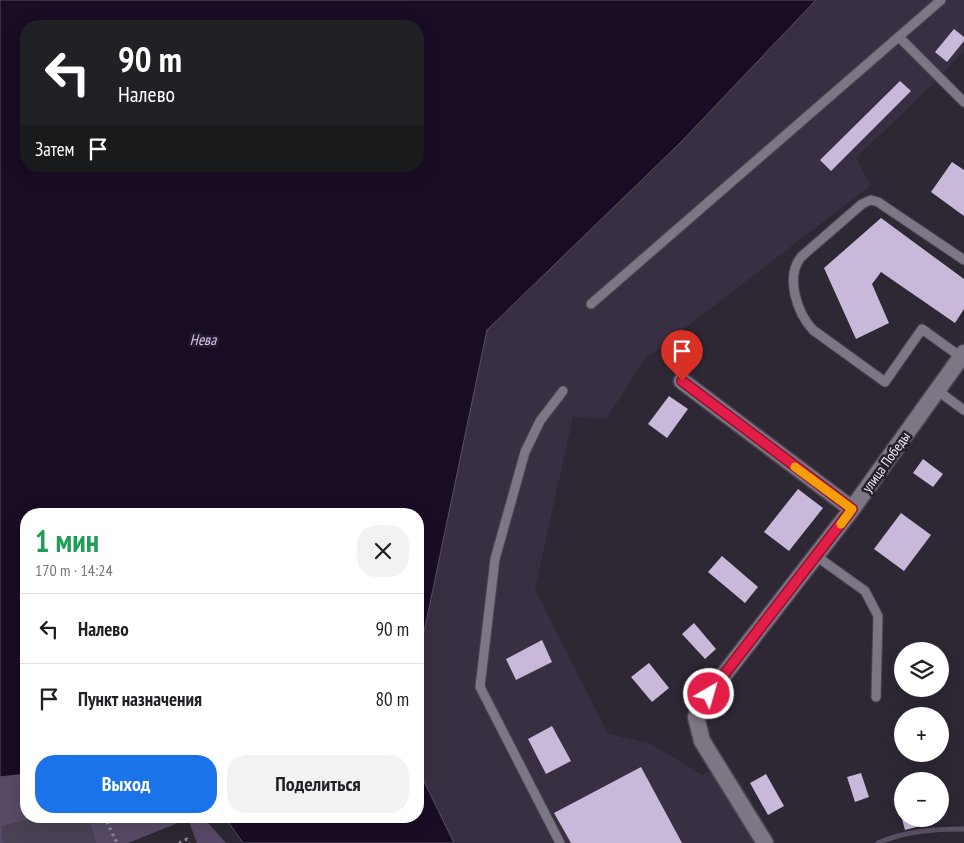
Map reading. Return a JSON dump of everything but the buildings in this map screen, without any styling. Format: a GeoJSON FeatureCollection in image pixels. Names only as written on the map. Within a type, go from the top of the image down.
{"type":"FeatureCollection","features":[{"type":"Feature","properties":{"kind":"street","name":"улица Победы"},"geometry":{"type":"LineString","coordinates":[[764,843],[702,741],[696,717],[709,694],[852,509],[962,355]]}},
{"type":"Feature","properties":{"kind":"street"},"geometry":{"type":"LineString","coordinates":[[682,381],[852,509]]}},
{"type":"Feature","properties":{"kind":"lane"},"geometry":{"type":"LineString","coordinates":[[591,304],[941,0]]}},
{"type":"Feature","properties":{"kind":"lane"},"geometry":{"type":"LineString","coordinates":[[899,37],[964,102]]}},
{"type":"Feature","properties":{"kind":"lane"},"geometry":{"type":"LineString","coordinates":[[962,355],[922,329],[885,382],[813,330],[803,320],[798,306],[794,274],[795,265],[801,257],[862,204],[871,200],[878,202],[964,260]]}},
{"type":"Feature","properties":{"kind":"lane"},"geometry":{"type":"LineString","coordinates":[[560,843],[480,688],[495,559],[525,452],[540,421],[562,391]]}},
{"type":"Feature","properties":{"kind":"lane"},"geometry":{"type":"LineString","coordinates":[[938,391],[964,410]]}},
{"type":"Feature","properties":{"kind":"lane"},"geometry":{"type":"LineString","coordinates":[[816,556],[864,591],[878,616],[876,697]]}},
{"type":"Feature","properties":{"kind":"path"},"geometry":{"type":"LineString","coordinates":[[107,823],[117,843]]}},
{"type":"Feature","properties":{"kind":"path"},"geometry":{"type":"LineString","coordinates":[[179,843],[187,839],[189,843]]}},
{"type":"Feature","properties":{"kind":"shaded area"},"geometry":{"type":"Polygon","coordinates":[[[816,0],[964,0],[964,50],[940,77],[856,158],[871,185],[646,358],[606,419],[573,417],[535,589],[608,734],[649,743],[702,775],[710,771],[755,843],[454,843],[424,781],[424,632],[487,330],[680,143],[816,0]]]}},
{"type":"Feature","properties":{"kind":"shaded area"},"geometry":{"type":"Polygon","coordinates":[[[20,775],[20,822],[2,826],[2,840],[5,843],[0,843],[0,777],[20,775]]]}},
{"type":"Feature","properties":{"kind":"shaded area"},"geometry":{"type":"Polygon","coordinates":[[[20,822],[90,823],[96,843],[5,843],[2,841],[2,826],[20,822]]]}},
{"type":"Feature","properties":{"kind":"shaded area"},"geometry":{"type":"Polygon","coordinates":[[[90,823],[178,823],[128,843],[96,843],[90,823]]]}},
{"type":"Feature","properties":{"kind":"shaded area"},"geometry":{"type":"Polygon","coordinates":[[[190,823],[208,823],[226,843],[197,843],[190,823]]]}},
{"type":"Feature","properties":{"kind":"water","name":"Нева"},"geometry":{"type":"Polygon","coordinates":[[[0,0],[816,0],[680,143],[487,330],[424,632],[424,508],[20,508],[20,775],[0,777],[0,0]]]}},
{"type":"Feature","properties":{"kind":"water"},"geometry":{"type":"Polygon","coordinates":[[[424,781],[454,843],[243,843],[229,823],[424,823],[424,781]]]}},
{"type":"Feature","properties":{"kind":"waterway"},"geometry":{"type":"LineString","coordinates":[[878,843],[920,831],[964,829]]}},
{"type":"Feature","properties":{"kind":"slow traffic"},"geometry":{"type":"LineString","coordinates":[[795,467],[852,509],[841,524]]}},
{"type":"Feature","properties":{"kind":"route"},"geometry":{"type":"LineString","coordinates":[[682,381],[852,509],[709,694]]}}]}
